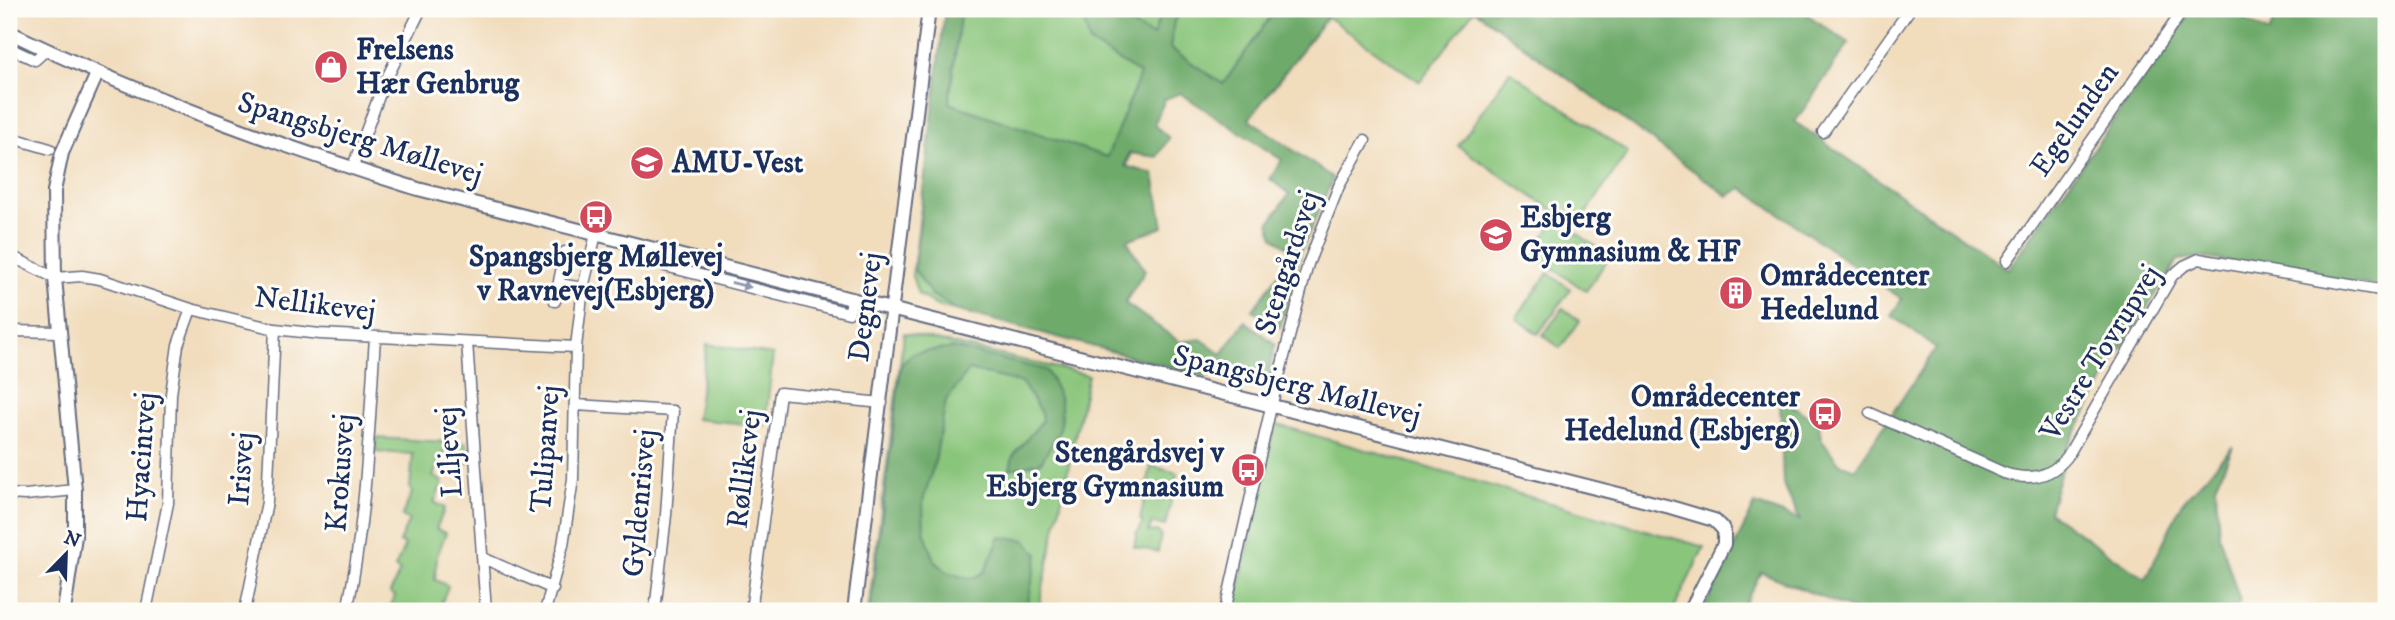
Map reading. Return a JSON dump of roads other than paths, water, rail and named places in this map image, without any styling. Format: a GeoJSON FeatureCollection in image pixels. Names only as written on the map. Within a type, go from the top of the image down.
{"type":"FeatureCollection","features":[{"type":"Feature","properties":{"kind":"street"},"geometry":{"type":"LineString","coordinates":[[352,169],[382,88],[421,9]]}},
{"type":"Feature","properties":{"kind":"street","name":"Degnevej"},"geometry":{"type":"LineString","coordinates":[[855,611],[929,9]]}},
{"type":"Feature","properties":{"kind":"street"},"geometry":{"type":"LineString","coordinates":[[1823,132],[1910,9]]}},
{"type":"Feature","properties":{"kind":"street","name":"Egelunden"},"geometry":{"type":"LineString","coordinates":[[2007,261],[2184,9]]}},
{"type":"Feature","properties":{"kind":"street","name":"Spangsbjerg Møllevej"},"geometry":{"type":"LineString","coordinates":[[9,32],[97,74],[249,134],[418,189],[1714,520],[1724,530],[1724,544],[1690,611]]}},
{"type":"Feature","properties":{"kind":"street","name":"Spangsbjerg Møllevej"},"geometry":{"type":"LineString","coordinates":[[9,47],[35,60],[46,50]]}},
{"type":"Feature","properties":{"kind":"street"},"geometry":{"type":"LineString","coordinates":[[64,611],[75,536],[75,490],[55,278],[54,191],[62,153],[97,74]]}},
{"type":"Feature","properties":{"kind":"street"},"geometry":{"type":"LineString","coordinates":[[9,137],[50,149]]}},
{"type":"Feature","properties":{"kind":"street","name":"Stengårdsvej"},"geometry":{"type":"LineString","coordinates":[[1225,611],[1271,407],[1308,264],[1339,186],[1365,140]]}},
{"type":"Feature","properties":{"kind":"street","name":"Tulipanvej"},"geometry":{"type":"LineString","coordinates":[[545,611],[564,545],[573,479],[576,347],[583,288],[596,234]]}},
{"type":"Feature","properties":{"kind":"street"},"geometry":{"type":"LineString","coordinates":[[555,301],[565,252]]}},
{"type":"Feature","properties":{"kind":"street"},"geometry":{"type":"LineString","coordinates":[[9,255],[55,278]]}},
{"type":"Feature","properties":{"kind":"street","name":"Vestre Tovrupvej"},"geometry":{"type":"LineString","coordinates":[[1870,414],[2004,473],[2027,478],[2038,477],[2050,473],[2067,457],[2172,276],[2184,265],[2199,259],[2386,291]]}},
{"type":"Feature","properties":{"kind":"street","name":"Nellikevej"},"geometry":{"type":"LineString","coordinates":[[55,278],[82,276],[100,279],[191,309],[275,329],[576,347]]}},
{"type":"Feature","properties":{"kind":"street"},"geometry":{"type":"LineString","coordinates":[[559,284],[583,288]]}},
{"type":"Feature","properties":{"kind":"street","name":"Hyacintvej"},"geometry":{"type":"LineString","coordinates":[[146,611],[168,503],[171,394],[176,358],[191,309]]}},
{"type":"Feature","properties":{"kind":"street","name":"Irisvej"},"geometry":{"type":"LineString","coordinates":[[245,611],[267,502],[275,329]]}},
{"type":"Feature","properties":{"kind":"street"},"geometry":{"type":"LineString","coordinates":[[9,331],[61,332]]}},
{"type":"Feature","properties":{"kind":"street","name":"Krokusvej"},"geometry":{"type":"LineString","coordinates":[[347,611],[357,567],[364,513],[374,337]]}},
{"type":"Feature","properties":{"kind":"street","name":"Liljevej"},"geometry":{"type":"LineString","coordinates":[[467,342],[486,611]]}},
{"type":"Feature","properties":{"kind":"street","name":"Røllikevej"},"geometry":{"type":"LineString","coordinates":[[751,611],[780,393],[882,403]]}},
{"type":"Feature","properties":{"kind":"street","name":"Gyldenrisvej"},"geometry":{"type":"LineString","coordinates":[[576,405],[673,411],[666,515],[655,611]]}},
{"type":"Feature","properties":{"kind":"street"},"geometry":{"type":"LineString","coordinates":[[9,494],[75,490]]}},
{"type":"Feature","properties":{"kind":"street"},"geometry":{"type":"LineString","coordinates":[[483,558],[552,589]]}},
{"type":"Feature","properties":{"kind":"place","name":"Frelsens Hær Genbrug"},"geometry":{"type":"Point","coordinates":[331,67]}},
{"type":"Feature","properties":{"kind":"place","name":"AMU-Vest"},"geometry":{"type":"Point","coordinates":[647,163]}},
{"type":"Feature","properties":{"kind":"place","name":"Spangsbjerg Møllevej v Ravnevej(Esbjerg)"},"geometry":{"type":"Point","coordinates":[596,217]}},
{"type":"Feature","properties":{"kind":"place","name":"Esbjerg Gymnasium & HF"},"geometry":{"type":"Point","coordinates":[1496,235]}},
{"type":"Feature","properties":{"kind":"place","name":"Områdecenter Hedelund"},"geometry":{"type":"Point","coordinates":[1736,293]}},
{"type":"Feature","properties":{"kind":"place","name":"Områdecenter Hedelund (Esbjerg)"},"geometry":{"type":"Point","coordinates":[1825,414]}},
{"type":"Feature","properties":{"kind":"place","name":"Stengårdsvej v Esbjerg Gymnasium"},"geometry":{"type":"Point","coordinates":[1248,470]}}]}
